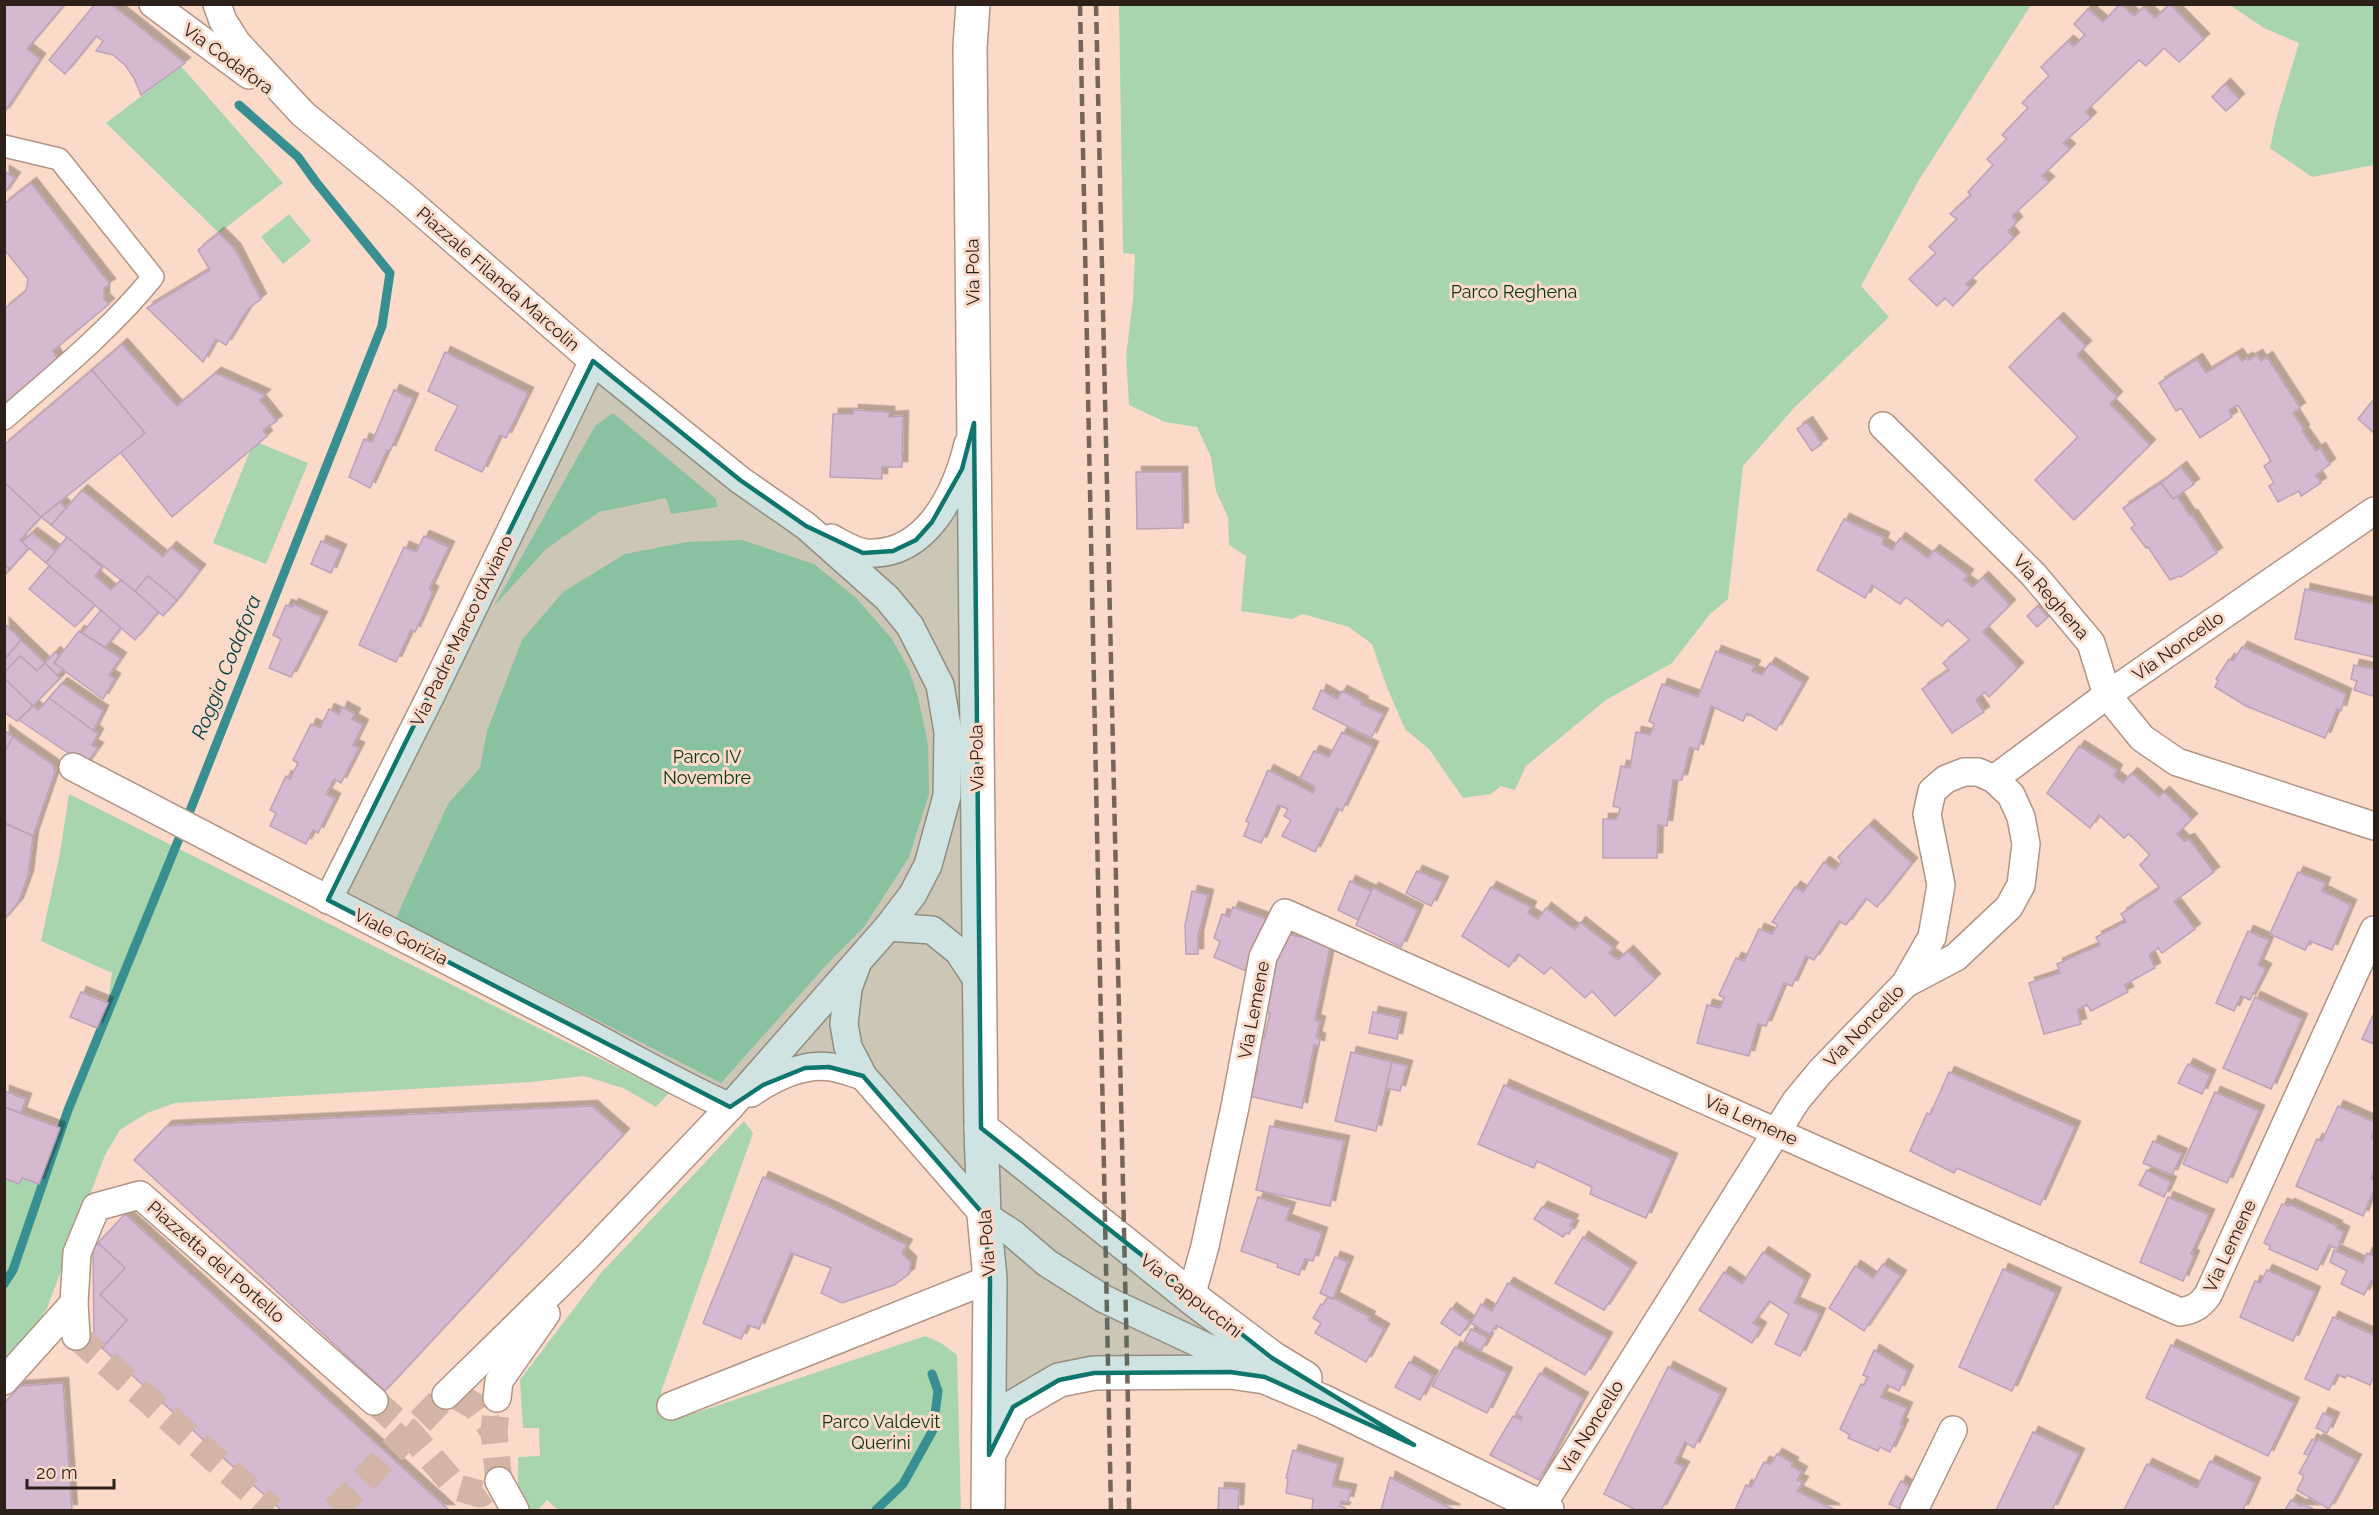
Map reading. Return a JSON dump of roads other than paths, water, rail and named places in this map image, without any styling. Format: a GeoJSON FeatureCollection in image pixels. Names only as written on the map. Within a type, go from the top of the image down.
{"type":"FeatureCollection","features":[{"type":"Feature","properties":{"kind":"main road"},"geometry":{"type":"LineString","coordinates":[[961,4],[970,46]]}},
{"type":"Feature","properties":{"kind":"main road","name":"Via Pola"},"geometry":{"type":"LineString","coordinates":[[973,4],[970,46],[981,1128],[984,1215],[990,1279],[988,1510]]}},
{"type":"Feature","properties":{"kind":"main road","name":"Via Cappuccini"},"geometry":{"type":"LineString","coordinates":[[981,1128],[1191,1297],[1272,1358],[1414,1445]]}},
{"type":"Feature","properties":{"kind":"main road","name":"Via Cappuccini"},"geometry":{"type":"LineString","coordinates":[[988,1455],[1013,1407],[1059,1380],[1094,1373],[1230,1371],[1265,1377],[1414,1445],[1544,1509]]}},
{"type":"Feature","properties":{"kind":"street","name":"Via Codafora"},"geometry":{"type":"LineString","coordinates":[[153,4],[303,114]]}},
{"type":"Feature","properties":{"kind":"street","name":"Piazzale Filanda Marcolin"},"geometry":{"type":"LineString","coordinates":[[217,4],[223,21],[237,43],[303,114],[402,195],[593,362],[740,480],[806,526],[886,598],[910,626],[940,685],[948,732],[947,796],[928,865],[913,894],[888,927],[730,1107]]}},
{"type":"Feature","properties":{"kind":"street"},"geometry":{"type":"LineString","coordinates":[[4,146],[58,159],[153,277],[136,298],[73,360],[4,419]]}},
{"type":"Feature","properties":{"kind":"street","name":"Via Padre Marco d'Aviano"},"geometry":{"type":"LineString","coordinates":[[328,900],[431,695],[593,362]]}},
{"type":"Feature","properties":{"kind":"street","name":"Piazzale Filanda Marcolin"},"geometry":{"type":"LineString","coordinates":[[806,526],[863,553],[893,551],[916,540],[932,522],[951,494],[962,469],[974,423]]}},
{"type":"Feature","properties":{"kind":"street","name":"Via Reghena"},"geometry":{"type":"LineString","coordinates":[[1883,426],[2033,574],[2091,643],[2108,694],[2142,738],[2177,762],[2374,826]]}},
{"type":"Feature","properties":{"kind":"street","name":"Via Noncello"},"geometry":{"type":"LineString","coordinates":[[1544,1509],[1796,1101],[1820,1072],[1905,984],[1932,937],[1941,885],[1927,814],[1932,791],[1946,779],[1964,772],[1978,772],[1994,779],[2108,694],[2374,511]]}},
{"type":"Feature","properties":{"kind":"street","name":"Viale Gorizia"},"geometry":{"type":"LineString","coordinates":[[73,767],[608,1043],[680,1085],[730,1107]]}},
{"type":"Feature","properties":{"kind":"street"},"geometry":{"type":"LineString","coordinates":[[1905,984],[1956,957],[2009,907],[2021,885],[2026,844],[2021,817],[2011,795],[1994,779]]}},
{"type":"Feature","properties":{"kind":"street","name":"Via Lemene"},"geometry":{"type":"LineString","coordinates":[[1191,1297],[1205,1246],[1225,1153],[1263,957],[1285,913],[2180,1312],[2192,1310],[2202,1304],[2208,1295],[2374,930]]}},
{"type":"Feature","properties":{"kind":"street"},"geometry":{"type":"LineString","coordinates":[[888,927],[932,930],[958,951],[980,984]]}},
{"type":"Feature","properties":{"kind":"street","name":"Via Cappuccini"},"geometry":{"type":"LineString","coordinates":[[860,957],[848,988],[844,1024],[848,1047],[863,1076],[984,1215],[1012,1233],[1047,1263],[1104,1299],[1228,1357],[1265,1377]]}},
{"type":"Feature","properties":{"kind":"street"},"geometry":{"type":"LineString","coordinates":[[451,1394],[587,1257],[730,1107],[773,1079],[805,1068],[829,1066],[863,1076]]}},
{"type":"Feature","properties":{"kind":"street","name":"Piazzetta del Portello"},"geometry":{"type":"LineString","coordinates":[[76,1336],[74,1303],[78,1253],[96,1207],[140,1195],[374,1401]]}},
{"type":"Feature","properties":{"kind":"street"},"geometry":{"type":"LineString","coordinates":[[497,1398],[499,1381],[587,1257]]}},
{"type":"Feature","properties":{"kind":"street"},"geometry":{"type":"LineString","coordinates":[[671,1406],[990,1279]]}},
{"type":"Feature","properties":{"kind":"street"},"geometry":{"type":"LineString","coordinates":[[4,1381],[74,1303]]}},
{"type":"Feature","properties":{"kind":"street"},"geometry":{"type":"LineString","coordinates":[[1914,1510],[1953,1430]]}},
{"type":"Feature","properties":{"kind":"street"},"geometry":{"type":"LineString","coordinates":[[499,1481],[515,1510]]}},
{"type":"Feature","properties":{"kind":"waterway","name":"Roggia Codafora"},"geometry":{"type":"LineString","coordinates":[[4,1284],[13,1270],[68,1110],[178,841],[382,326],[390,273],[298,157],[239,105]]}},
{"type":"Feature","properties":{"kind":"waterway"},"geometry":{"type":"LineString","coordinates":[[876,1510],[903,1484],[933,1430],[938,1391],[932,1374]]}},
{"type":"Feature","properties":{"kind":"tunnel"},"geometry":{"type":"LineString","coordinates":[[76,1336],[272,1510]]}},
{"type":"Feature","properties":{"kind":"tunnel"},"geometry":{"type":"LineString","coordinates":[[335,1510],[446,1395]]}},
{"type":"Feature","properties":{"kind":"tunnel"},"geometry":{"type":"LineString","coordinates":[[457,1396],[476,1407],[494,1432]]}},
{"type":"Feature","properties":{"kind":"tunnel"},"geometry":{"type":"LineString","coordinates":[[374,1401],[409,1432],[456,1487],[480,1494],[499,1481],[494,1432],[497,1398]]}},
{"type":"Feature","properties":{"kind":"railway"},"geometry":{"type":"LineString","coordinates":[[1080,4],[1111,1510]]}},
{"type":"Feature","properties":{"kind":"railway"},"geometry":{"type":"LineString","coordinates":[[1096,4],[1129,1510]]}},
{"type":"Feature","properties":{"kind":"park label","name":"Parco Reghena"},"geometry":{"type":"Point","coordinates":[1514,292]}},
{"type":"Feature","properties":{"kind":"park label","name":"Parco IV Novembre"},"geometry":{"type":"Point","coordinates":[707,768]}},
{"type":"Feature","properties":{"kind":"park label","name":"Parco Valdevit Querini"},"geometry":{"type":"Point","coordinates":[881,1432]}}]}
